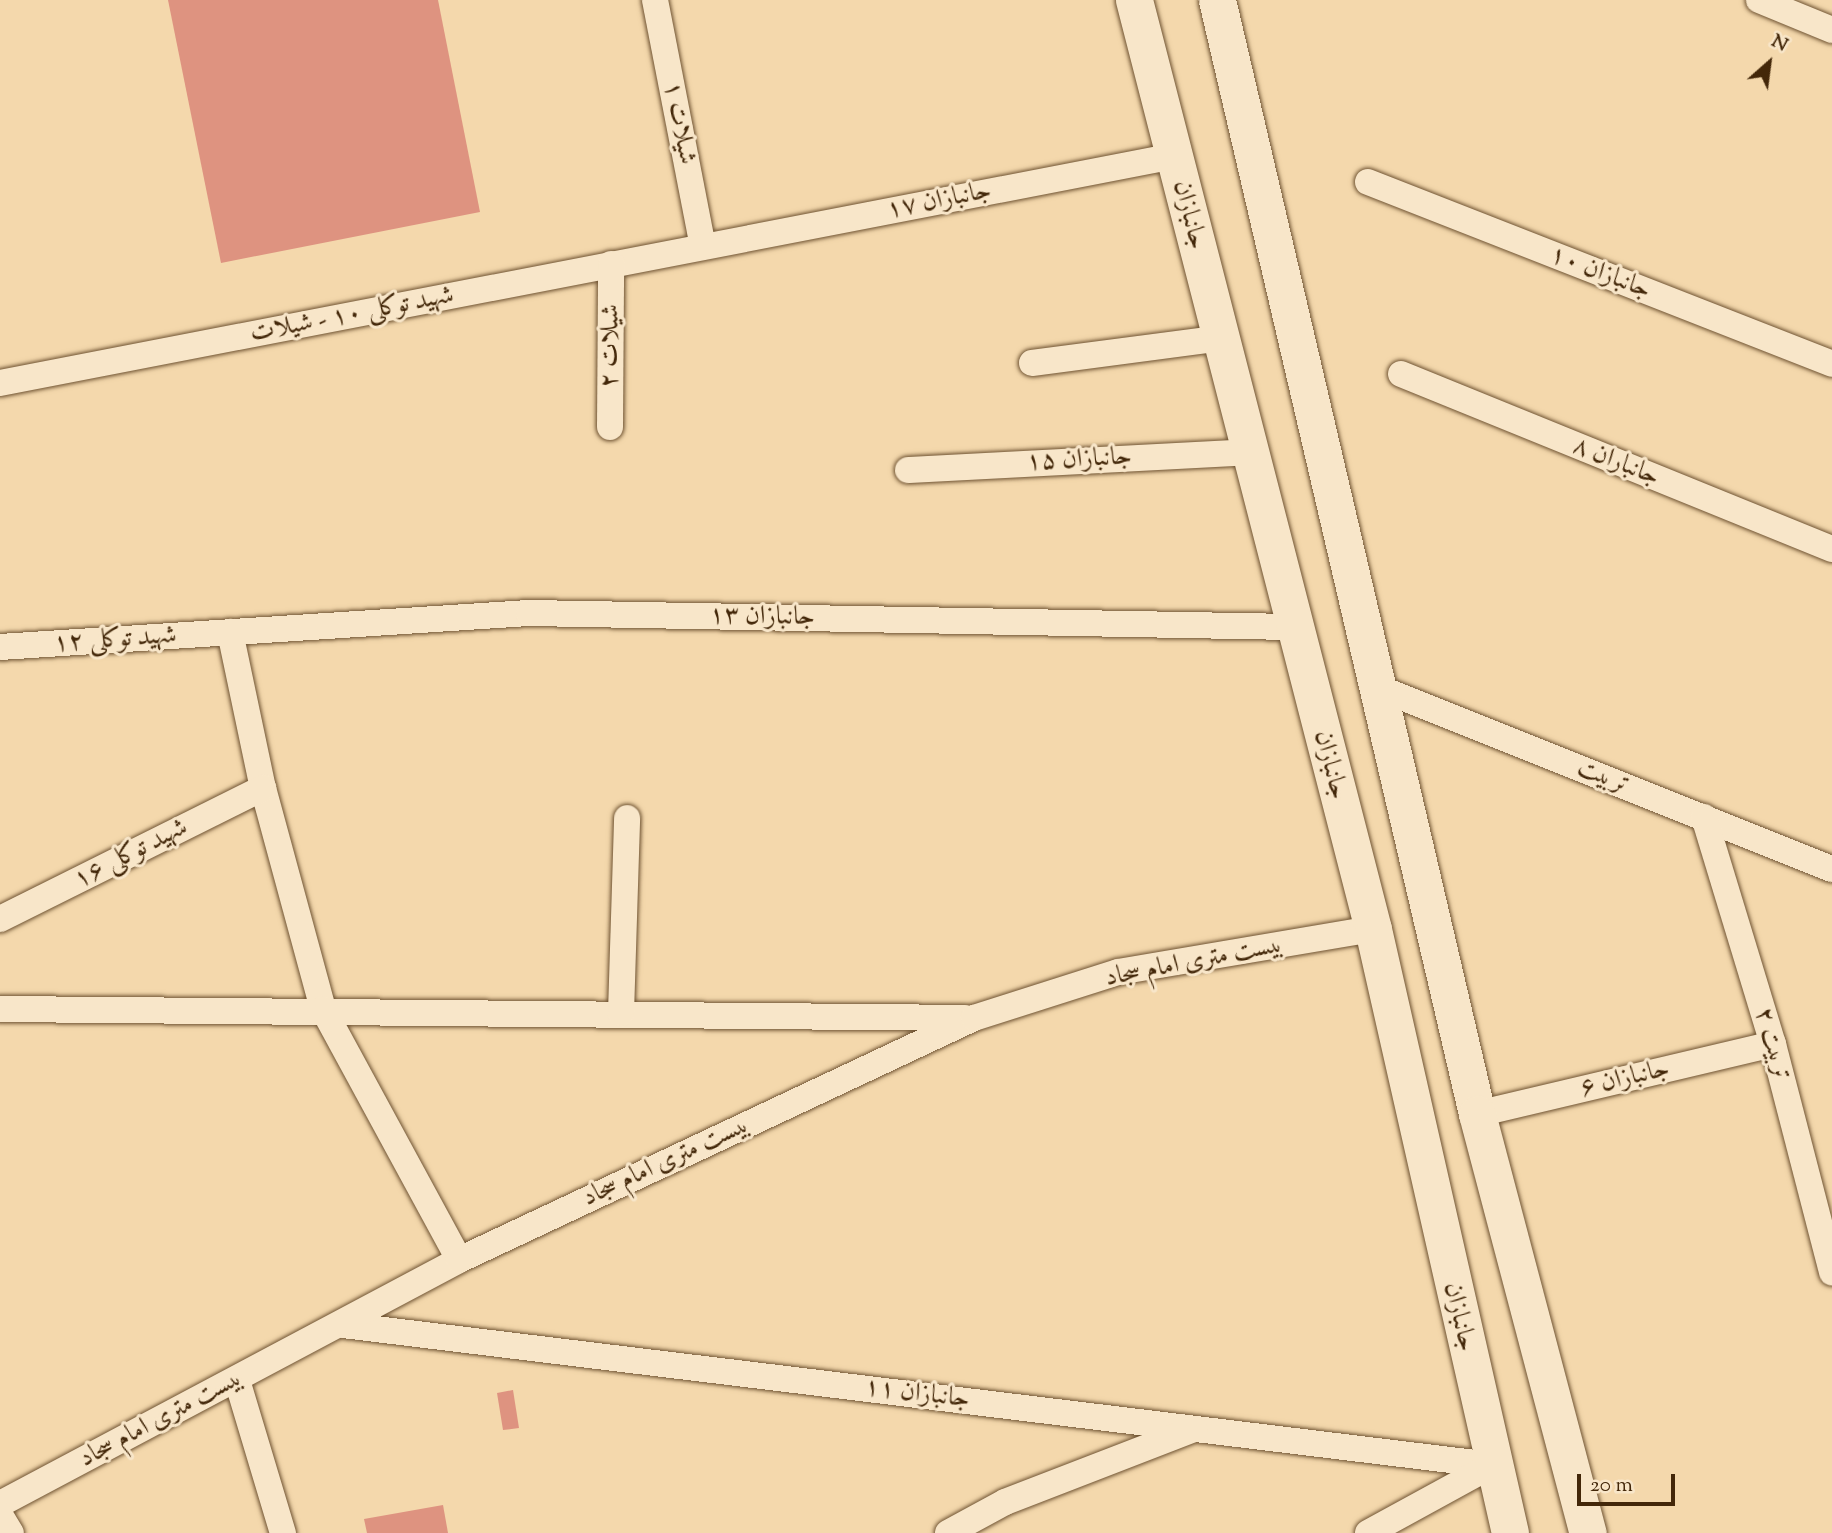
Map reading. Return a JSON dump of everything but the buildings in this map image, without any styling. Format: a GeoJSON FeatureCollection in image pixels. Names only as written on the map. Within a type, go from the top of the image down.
{"type":"FeatureCollection","features":[{"type":"Feature","properties":{"kind":"main road","name":"جانبازان"},"geometry":{"type":"LineString","coordinates":[[1134,0],[1373,929],[1492,1465],[1510,1533]]}},
{"type":"Feature","properties":{"kind":"main road"},"geometry":{"type":"LineString","coordinates":[[1217,0],[1374,686],[1477,1114],[1588,1533]]}},
{"type":"Feature","properties":{"kind":"street","name":"شیلات ۱"},"geometry":{"type":"LineString","coordinates":[[655,0],[703,246]]}},
{"type":"Feature","properties":{"kind":"street"},"geometry":{"type":"LineString","coordinates":[[1759,0],[1832,30]]}},
{"type":"Feature","properties":{"kind":"street","name":"جانبازان ۱۷"},"geometry":{"type":"LineString","coordinates":[[703,246],[1174,156]]}},
{"type":"Feature","properties":{"kind":"street","name":"جانبازان ۱۰"},"geometry":{"type":"LineString","coordinates":[[1368,183],[1832,364]]}},
{"type":"Feature","properties":{"kind":"street","name":"شهید توکلی ۱۰ - شیلات"},"geometry":{"type":"LineString","coordinates":[[0,383],[703,246]]}},
{"type":"Feature","properties":{"kind":"street","name":"شیلات ۲"},"geometry":{"type":"LineString","coordinates":[[610,427],[611,264]]}},
{"type":"Feature","properties":{"kind":"street"},"geometry":{"type":"LineString","coordinates":[[1032,363],[1221,338]]}},
{"type":"Feature","properties":{"kind":"street","name":"جانباران ۸"},"geometry":{"type":"LineString","coordinates":[[1401,374],[1832,549]]}},
{"type":"Feature","properties":{"kind":"street","name":"جانبازان ۱۵"},"geometry":{"type":"LineString","coordinates":[[908,470],[1250,452]]}},
{"type":"Feature","properties":{"kind":"street","name":"جانبازان ۱۳"},"geometry":{"type":"LineString","coordinates":[[230,632],[529,613],[1295,627]]}},
{"type":"Feature","properties":{"kind":"street"},"geometry":{"type":"LineString","coordinates":[[230,632],[263,788],[323,1009],[459,1260]]}},
{"type":"Feature","properties":{"kind":"street","name":"شهید توکلی ۱۲"},"geometry":{"type":"LineString","coordinates":[[0,647],[230,632]]}},
{"type":"Feature","properties":{"kind":"street","name":"تربیت"},"geometry":{"type":"LineString","coordinates":[[1374,686],[1832,869]]}},
{"type":"Feature","properties":{"kind":"street","name":"شهید توکلی ۱۶"},"geometry":{"type":"LineString","coordinates":[[0,919],[263,788]]}},
{"type":"Feature","properties":{"kind":"street","name":"تربیت ۲"},"geometry":{"type":"LineString","coordinates":[[1704,817],[1773,1044],[1832,1272]]}},
{"type":"Feature","properties":{"kind":"street"},"geometry":{"type":"LineString","coordinates":[[621,1013],[627,818]]}},
{"type":"Feature","properties":{"kind":"street","name":"بیست متری امام سجاد"},"geometry":{"type":"LineString","coordinates":[[0,1504],[343,1325],[459,1260],[974,1018],[1118,972],[1373,929]]}},
{"type":"Feature","properties":{"kind":"street"},"geometry":{"type":"LineString","coordinates":[[0,1009],[323,1009],[974,1018]]}},
{"type":"Feature","properties":{"kind":"street","name":"جانبازان ۶"},"geometry":{"type":"LineString","coordinates":[[1477,1114],[1773,1044]]}},
{"type":"Feature","properties":{"kind":"street","name":"جانبازان ۱۱"},"geometry":{"type":"LineString","coordinates":[[343,1325],[1198,1427],[1492,1465]]}},
{"type":"Feature","properties":{"kind":"street"},"geometry":{"type":"LineString","coordinates":[[237,1380],[283,1533]]}},
{"type":"Feature","properties":{"kind":"street"},"geometry":{"type":"LineString","coordinates":[[948,1533],[1005,1502],[1198,1427]]}},
{"type":"Feature","properties":{"kind":"street"},"geometry":{"type":"LineString","coordinates":[[1367,1533],[1492,1465]]}},
{"type":"Feature","properties":{"kind":"street"},"geometry":{"type":"LineString","coordinates":[[0,1515],[11,1533]]}}]}
